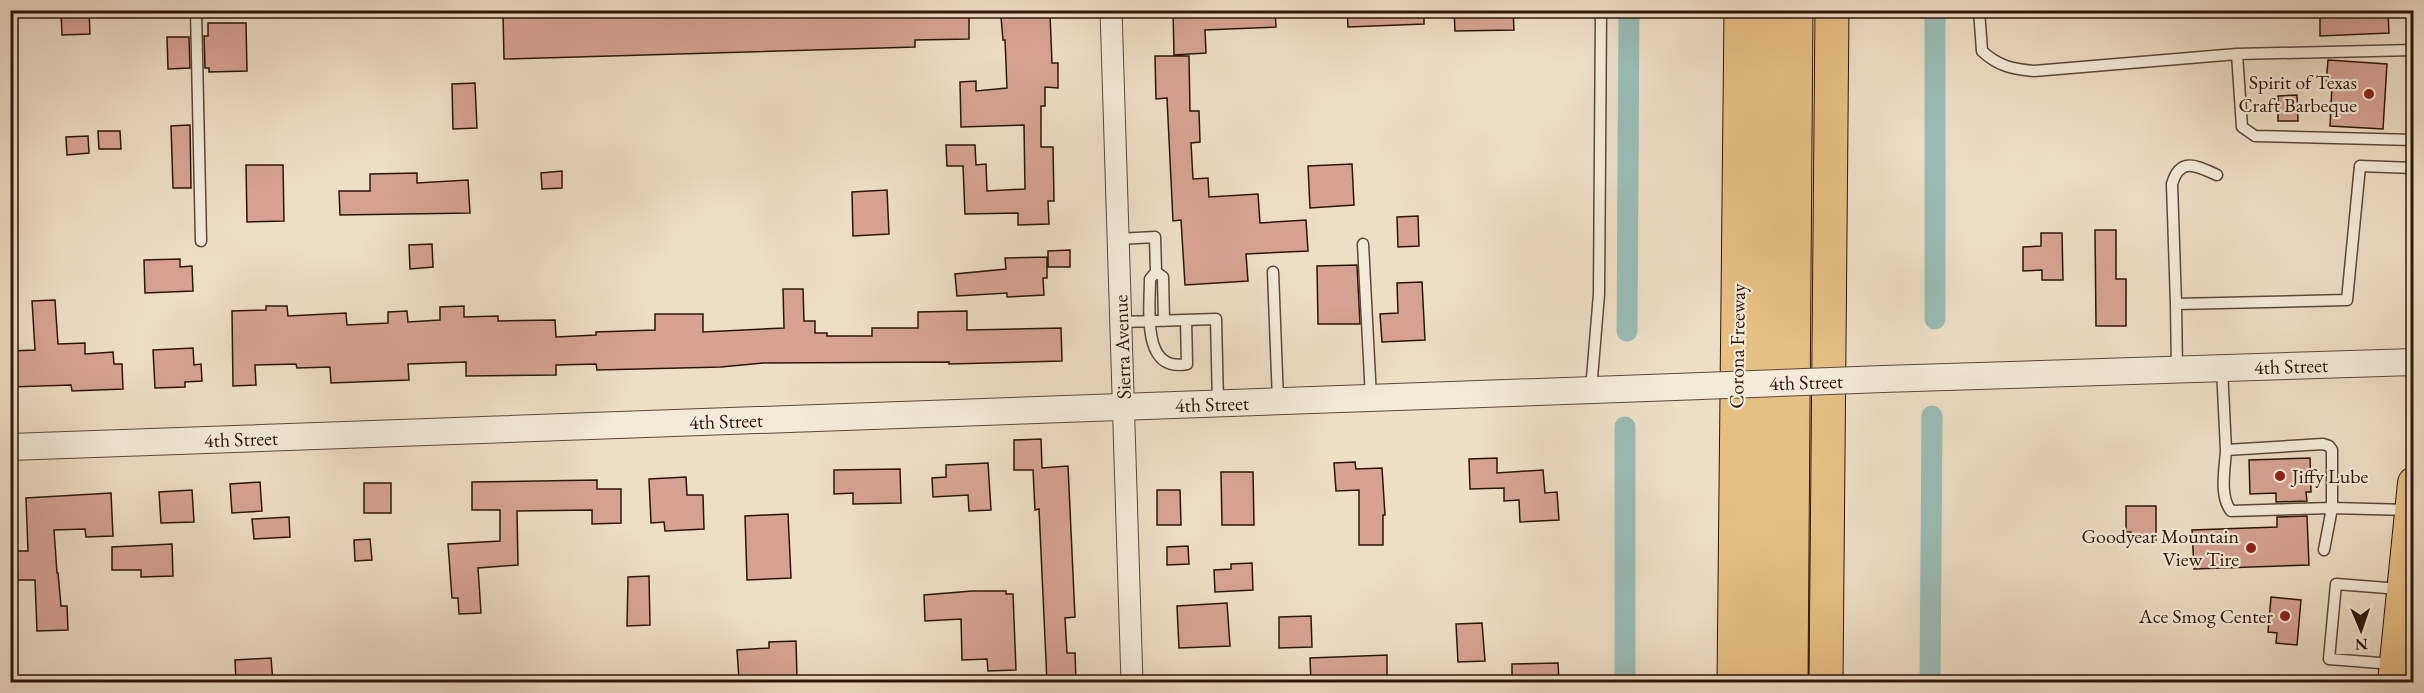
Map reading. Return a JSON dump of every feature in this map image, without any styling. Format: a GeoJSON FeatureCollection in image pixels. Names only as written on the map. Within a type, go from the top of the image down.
{"type":"FeatureCollection","features":[{"type":"Feature","properties":{"kind":"highway","name":"Corona Freeway"},"geometry":{"type":"LineString","coordinates":[[1734,682],[1741,10]]}},
{"type":"Feature","properties":{"kind":"highway"},"geometry":{"type":"LineString","coordinates":[[1766,682],[1773,10]]}},
{"type":"Feature","properties":{"kind":"highway"},"geometry":{"type":"LineString","coordinates":[[1791,682],[1796,10]]}},
{"type":"Feature","properties":{"kind":"highway"},"geometry":{"type":"LineString","coordinates":[[1826,682],[1832,10]]}},
{"type":"Feature","properties":{"kind":"main road"},"geometry":{"type":"LineString","coordinates":[[2395,673],[2403,589],[2410,550],[2412,497]]}},
{"type":"Feature","properties":{"kind":"street","name":"Sierra Avenue"},"geometry":{"type":"LineString","coordinates":[[1111,10],[1132,682]]}},
{"type":"Feature","properties":{"kind":"street","name":"4th Street"},"geometry":{"type":"LineString","coordinates":[[10,447],[2414,362]]}},
{"type":"Feature","properties":{"kind":"lane"},"geometry":{"type":"LineString","coordinates":[[196,10],[201,242]]}},
{"type":"Feature","properties":{"kind":"lane"},"geometry":{"type":"LineString","coordinates":[[1595,390],[1599,294],[1601,10]]}},
{"type":"Feature","properties":{"kind":"lane"},"geometry":{"type":"LineString","coordinates":[[1979,10],[1982,51],[1993,61],[2009,69],[2034,71],[2237,54],[2414,50]]}},
{"type":"Feature","properties":{"kind":"lane"},"geometry":{"type":"LineString","coordinates":[[2237,54],[2242,127],[2255,136],[2414,140]]}},
{"type":"Feature","properties":{"kind":"lane"},"geometry":{"type":"LineString","coordinates":[[2177,370],[2172,184],[2175,173],[2180,167],[2191,165],[2217,175]]}},
{"type":"Feature","properties":{"kind":"lane"},"geometry":{"type":"LineString","coordinates":[[2176,304],[2347,300],[2360,166],[2414,168]]}},
{"type":"Feature","properties":{"kind":"lane"},"geometry":{"type":"LineString","coordinates":[[1118,239],[1155,237],[1156,272],[1150,279],[1152,346],[1161,360],[1174,366],[1187,364],[1186,320]]}},
{"type":"Feature","properties":{"kind":"lane"},"geometry":{"type":"LineString","coordinates":[[1363,244],[1371,398]]}},
{"type":"Feature","properties":{"kind":"lane"},"geometry":{"type":"LineString","coordinates":[[1156,272],[1163,277],[1164,321]]}},
{"type":"Feature","properties":{"kind":"lane"},"geometry":{"type":"LineString","coordinates":[[1273,272],[1278,401]]}},
{"type":"Feature","properties":{"kind":"lane"},"geometry":{"type":"LineString","coordinates":[[1121,322],[1216,319],[1218,404]]}},
{"type":"Feature","properties":{"kind":"lane"},"geometry":{"type":"LineString","coordinates":[[2222,368],[2226,450],[2224,495],[2231,511],[2332,508],[2412,497]]}},
{"type":"Feature","properties":{"kind":"lane"},"geometry":{"type":"LineString","coordinates":[[2226,450],[2323,444],[2329,446],[2332,450],[2332,508],[2324,550]]}},
{"type":"Feature","properties":{"kind":"lane"},"geometry":{"type":"LineString","coordinates":[[2395,673],[2329,659],[2336,584],[2403,589]]}},
{"type":"Feature","properties":{"kind":"green space"},"geometry":{"type":"Polygon","coordinates":[[[2239,676],[2238,682],[2124,682],[2239,676]]]}},
{"type":"Feature","properties":{"kind":"building"},"geometry":{"type":"Polygon","coordinates":[[[629,10],[969,10],[969,39],[915,40],[915,47],[504,59],[503,14],[629,10]]]}},
{"type":"Feature","properties":{"kind":"building"},"geometry":{"type":"Polygon","coordinates":[[[1173,10],[1275,10],[1276,27],[1205,30],[1206,53],[1174,55],[1173,10]]]}},
{"type":"Feature","properties":{"kind":"building"},"geometry":{"type":"Polygon","coordinates":[[[1347,10],[1424,10],[1424,24],[1348,27],[1347,10]]]}},
{"type":"Feature","properties":{"kind":"building"},"geometry":{"type":"Polygon","coordinates":[[[1454,10],[1513,10],[1514,30],[1455,31],[1454,10]]]}},
{"type":"Feature","properties":{"kind":"building"},"geometry":{"type":"Polygon","coordinates":[[[89,11],[90,34],[62,35],[61,12],[89,11]]]}},
{"type":"Feature","properties":{"kind":"building"},"geometry":{"type":"Polygon","coordinates":[[[2388,12],[2389,33],[2320,36],[2320,14],[2388,12]]]}},
{"type":"Feature","properties":{"kind":"building"},"geometry":{"type":"Polygon","coordinates":[[[1050,15],[1052,63],[1058,63],[1058,88],[1045,87],[1045,106],[1041,106],[1041,147],[1053,147],[1054,201],[1048,201],[1049,224],[1018,225],[1018,213],[965,214],[963,166],[947,166],[946,145],[975,145],[976,165],[986,164],[987,191],[1025,189],[1024,125],[961,127],[960,82],[976,81],[976,91],[1007,88],[1005,40],[1003,40],[1001,17],[1050,15]]]}},
{"type":"Feature","properties":{"kind":"building"},"geometry":{"type":"Polygon","coordinates":[[[208,23],[246,23],[247,71],[209,72],[209,68],[205,68],[204,36],[208,36],[208,23]]]}},
{"type":"Feature","properties":{"kind":"building"},"geometry":{"type":"Polygon","coordinates":[[[167,37],[189,37],[190,68],[168,69],[167,37]]]}},
{"type":"Feature","properties":{"kind":"building"},"geometry":{"type":"Polygon","coordinates":[[[1155,56],[1189,56],[1190,111],[1199,111],[1200,142],[1191,143],[1193,179],[1208,178],[1209,197],[1258,194],[1260,223],[1306,220],[1308,251],[1246,254],[1248,281],[1185,285],[1181,220],[1173,221],[1167,98],[1156,99],[1155,56]]]}},
{"type":"Feature","properties":{"kind":"building","name":"Spirit of Texas Craft Barbeque"},"geometry":{"type":"Polygon","coordinates":[[[2328,60],[2387,64],[2383,129],[2330,126],[2332,85],[2326,85],[2328,60]]]}},
{"type":"Feature","properties":{"kind":"building"},"geometry":{"type":"Polygon","coordinates":[[[475,83],[477,128],[453,129],[452,84],[475,83]]]}},
{"type":"Feature","properties":{"kind":"building"},"geometry":{"type":"Polygon","coordinates":[[[2297,95],[2298,121],[2278,121],[2278,96],[2297,95]]]}},
{"type":"Feature","properties":{"kind":"building"},"geometry":{"type":"Polygon","coordinates":[[[190,125],[191,188],[173,188],[171,126],[190,125]]]}},
{"type":"Feature","properties":{"kind":"building"},"geometry":{"type":"Polygon","coordinates":[[[98,131],[120,131],[121,149],[99,149],[98,131]]]}},
{"type":"Feature","properties":{"kind":"building"},"geometry":{"type":"Polygon","coordinates":[[[88,136],[89,153],[67,155],[66,137],[88,136]]]}},
{"type":"Feature","properties":{"kind":"building"},"geometry":{"type":"Polygon","coordinates":[[[1352,164],[1354,205],[1310,208],[1308,166],[1352,164]]]}},
{"type":"Feature","properties":{"kind":"building"},"geometry":{"type":"Polygon","coordinates":[[[246,165],[283,165],[284,221],[247,222],[246,165]]]}},
{"type":"Feature","properties":{"kind":"building"},"geometry":{"type":"Polygon","coordinates":[[[562,171],[562,188],[542,189],[541,173],[562,171]]]}},
{"type":"Feature","properties":{"kind":"building"},"geometry":{"type":"Polygon","coordinates":[[[417,173],[417,183],[468,180],[470,213],[340,215],[339,191],[370,191],[370,174],[417,173]]]}},
{"type":"Feature","properties":{"kind":"building"},"geometry":{"type":"Polygon","coordinates":[[[887,190],[889,234],[853,236],[852,192],[887,190]]]}},
{"type":"Feature","properties":{"kind":"building"},"geometry":{"type":"Polygon","coordinates":[[[1418,216],[1419,246],[1398,247],[1397,217],[1418,216]]]}},
{"type":"Feature","properties":{"kind":"building"},"geometry":{"type":"Polygon","coordinates":[[[2095,230],[2116,230],[2116,279],[2126,279],[2126,326],[2096,326],[2095,230]]]}},
{"type":"Feature","properties":{"kind":"building"},"geometry":{"type":"Polygon","coordinates":[[[2041,233],[2062,233],[2063,280],[2042,280],[2042,270],[2023,271],[2023,247],[2041,246],[2041,233]]]}},
{"type":"Feature","properties":{"kind":"building"},"geometry":{"type":"Polygon","coordinates":[[[432,244],[433,267],[410,269],[409,245],[432,244]]]}},
{"type":"Feature","properties":{"kind":"building"},"geometry":{"type":"Polygon","coordinates":[[[1070,250],[1070,267],[1048,267],[1048,251],[1070,250]]]}},
{"type":"Feature","properties":{"kind":"building"},"geometry":{"type":"Polygon","coordinates":[[[1047,257],[1047,278],[1043,278],[1044,295],[1007,297],[1007,293],[957,296],[955,274],[1006,269],[1005,258],[1047,257]]]}},
{"type":"Feature","properties":{"kind":"building"},"geometry":{"type":"Polygon","coordinates":[[[180,259],[180,267],[192,266],[193,291],[145,293],[144,260],[180,259]]]}},
{"type":"Feature","properties":{"kind":"building"},"geometry":{"type":"Polygon","coordinates":[[[1357,265],[1360,324],[1318,324],[1317,266],[1357,265]]]}},
{"type":"Feature","properties":{"kind":"building"},"geometry":{"type":"Polygon","coordinates":[[[1422,282],[1425,340],[1382,342],[1380,314],[1398,313],[1397,283],[1422,282]]]}},
{"type":"Feature","properties":{"kind":"building"},"geometry":{"type":"Polygon","coordinates":[[[783,289],[803,289],[804,321],[815,321],[815,333],[827,333],[827,336],[872,336],[872,328],[918,328],[918,312],[967,311],[967,330],[1061,328],[1062,361],[949,364],[949,362],[763,363],[721,367],[597,370],[596,364],[556,365],[556,375],[466,376],[466,362],[408,364],[409,380],[331,383],[330,367],[297,368],[296,364],[255,365],[256,385],[233,386],[232,311],[266,310],[266,306],[287,306],[288,316],[346,313],[347,325],[388,323],[388,312],[407,311],[408,322],[440,320],[440,307],[464,306],[464,317],[498,316],[498,321],[555,320],[556,337],[596,335],[596,332],[655,330],[655,314],[703,314],[703,332],[784,328],[783,289]]]}},
{"type":"Feature","properties":{"kind":"building"},"geometry":{"type":"Polygon","coordinates":[[[55,300],[58,344],[85,343],[85,354],[113,352],[114,364],[122,364],[123,389],[72,391],[71,385],[10,387],[10,351],[35,350],[32,301],[55,300]]]}},
{"type":"Feature","properties":{"kind":"building"},"geometry":{"type":"Polygon","coordinates":[[[193,348],[194,365],[201,364],[202,381],[185,382],[185,387],[155,388],[153,350],[193,348]]]}},
{"type":"Feature","properties":{"kind":"building"},"geometry":{"type":"Polygon","coordinates":[[[1041,439],[1042,468],[1068,466],[1075,617],[1065,618],[1067,653],[1075,653],[1076,682],[1047,682],[1039,509],[1035,510],[1033,470],[1014,470],[1014,440],[1041,439]]]}},
{"type":"Feature","properties":{"kind":"building"},"geometry":{"type":"Polygon","coordinates":[[[1497,458],[1497,473],[1543,470],[1545,493],[1557,492],[1559,520],[1520,522],[1519,500],[1504,501],[1504,488],[1470,489],[1469,459],[1497,458]]]}},
{"type":"Feature","properties":{"kind":"building","name":"Jiffy Lube"},"geometry":{"type":"Polygon","coordinates":[[[2310,458],[2311,492],[2306,492],[2307,501],[2276,502],[2276,493],[2250,494],[2249,460],[2310,458]]]}},
{"type":"Feature","properties":{"kind":"building"},"geometry":{"type":"Polygon","coordinates":[[[1355,462],[1356,469],[1382,468],[1385,515],[1383,515],[1383,545],[1359,545],[1359,490],[1336,491],[1334,463],[1355,462]]]}},
{"type":"Feature","properties":{"kind":"building"},"geometry":{"type":"Polygon","coordinates":[[[988,463],[991,510],[969,511],[968,495],[933,497],[932,478],[946,477],[946,465],[988,463]]]}},
{"type":"Feature","properties":{"kind":"building"},"geometry":{"type":"Polygon","coordinates":[[[900,469],[901,503],[853,504],[853,493],[834,494],[834,470],[900,469]]]}},
{"type":"Feature","properties":{"kind":"building"},"geometry":{"type":"Polygon","coordinates":[[[1221,472],[1253,472],[1254,525],[1222,525],[1221,472]]]}},
{"type":"Feature","properties":{"kind":"building"},"geometry":{"type":"Polygon","coordinates":[[[686,477],[687,495],[703,495],[704,529],[665,531],[664,522],[651,523],[649,479],[686,477]]]}},
{"type":"Feature","properties":{"kind":"building"},"geometry":{"type":"Polygon","coordinates":[[[597,480],[597,489],[621,489],[621,523],[592,524],[592,510],[517,511],[518,565],[478,568],[481,613],[459,614],[458,598],[452,598],[448,544],[500,541],[500,510],[472,510],[472,482],[597,480]]]}},
{"type":"Feature","properties":{"kind":"building"},"geometry":{"type":"Polygon","coordinates":[[[260,482],[262,511],[232,513],[230,484],[260,482]]]}},
{"type":"Feature","properties":{"kind":"building"},"geometry":{"type":"Polygon","coordinates":[[[364,483],[391,483],[391,513],[364,513],[364,483]]]}},
{"type":"Feature","properties":{"kind":"building"},"geometry":{"type":"Polygon","coordinates":[[[192,490],[194,522],[161,523],[159,492],[192,490]]]}},
{"type":"Feature","properties":{"kind":"building"},"geometry":{"type":"Polygon","coordinates":[[[1157,490],[1180,490],[1181,525],[1157,525],[1157,490]]]}},
{"type":"Feature","properties":{"kind":"building"},"geometry":{"type":"Polygon","coordinates":[[[111,493],[113,536],[86,537],[85,529],[54,530],[61,606],[67,606],[68,630],[37,631],[35,580],[18,580],[16,551],[28,551],[26,498],[111,493]]]}},
{"type":"Feature","properties":{"kind":"building"},"geometry":{"type":"Polygon","coordinates":[[[2126,506],[2156,506],[2156,540],[2131,541],[2131,532],[2126,532],[2126,506]]]}},
{"type":"Feature","properties":{"kind":"building"},"geometry":{"type":"Polygon","coordinates":[[[788,514],[791,578],[747,580],[745,516],[788,514]]]}},
{"type":"Feature","properties":{"kind":"building","name":"Goodyear Mountain View Tire"},"geometry":{"type":"Polygon","coordinates":[[[2307,516],[2309,565],[2194,569],[2192,530],[2277,527],[2277,517],[2307,516]]]}},
{"type":"Feature","properties":{"kind":"building"},"geometry":{"type":"Polygon","coordinates":[[[289,517],[290,537],[254,539],[252,519],[289,517]]]}},
{"type":"Feature","properties":{"kind":"building"},"geometry":{"type":"Polygon","coordinates":[[[370,539],[372,560],[355,561],[354,540],[370,539]]]}},
{"type":"Feature","properties":{"kind":"building"},"geometry":{"type":"Polygon","coordinates":[[[172,544],[173,576],[141,577],[141,570],[112,570],[112,547],[172,544]]]}},
{"type":"Feature","properties":{"kind":"building"},"geometry":{"type":"Polygon","coordinates":[[[1188,546],[1189,564],[1167,565],[1167,547],[1188,546]]]}},
{"type":"Feature","properties":{"kind":"building"},"geometry":{"type":"Polygon","coordinates":[[[1252,563],[1253,590],[1215,592],[1214,570],[1231,569],[1231,564],[1252,563]]]}},
{"type":"Feature","properties":{"kind":"building"},"geometry":{"type":"Polygon","coordinates":[[[649,576],[650,625],[627,626],[628,577],[649,576]]]}},
{"type":"Feature","properties":{"kind":"building"},"geometry":{"type":"Polygon","coordinates":[[[1006,591],[1006,594],[1013,594],[1016,670],[988,671],[987,659],[962,660],[961,619],[925,621],[924,595],[1006,591]]]}},
{"type":"Feature","properties":{"kind":"building","name":"Ace Smog Center"},"geometry":{"type":"Polygon","coordinates":[[[2271,597],[2301,600],[2297,645],[2276,643],[2277,633],[2268,632],[2271,597]]]}},
{"type":"Feature","properties":{"kind":"building"},"geometry":{"type":"Polygon","coordinates":[[[1227,603],[1230,646],[1179,648],[1177,606],[1227,603]]]}},
{"type":"Feature","properties":{"kind":"building"},"geometry":{"type":"Polygon","coordinates":[[[1311,616],[1312,647],[1279,648],[1279,617],[1311,616]]]}},
{"type":"Feature","properties":{"kind":"building"},"geometry":{"type":"Polygon","coordinates":[[[1482,623],[1485,661],[1458,662],[1456,624],[1482,623]]]}},
{"type":"Feature","properties":{"kind":"building"},"geometry":{"type":"Polygon","coordinates":[[[796,641],[797,678],[739,679],[737,650],[769,648],[769,642],[796,641]]]}},
{"type":"Feature","properties":{"kind":"building"},"geometry":{"type":"Polygon","coordinates":[[[1387,655],[1387,682],[1365,682],[1365,678],[1334,678],[1334,682],[1311,682],[1310,658],[1387,655]]]}},
{"type":"Feature","properties":{"kind":"building"},"geometry":{"type":"Polygon","coordinates":[[[271,658],[273,682],[236,682],[235,660],[271,658]]]}},
{"type":"Feature","properties":{"kind":"building"},"geometry":{"type":"Polygon","coordinates":[[[1558,663],[1559,682],[1512,682],[1512,664],[1558,663]]]}},
{"type":"Feature","properties":{"kind":"waterway"},"geometry":{"type":"LineString","coordinates":[[1627,331],[1629,10]]}},
{"type":"Feature","properties":{"kind":"waterway"},"geometry":{"type":"LineString","coordinates":[[1935,10],[1935,319]]}},
{"type":"Feature","properties":{"kind":"waterway"},"geometry":{"type":"LineString","coordinates":[[1930,682],[1932,416]]}},
{"type":"Feature","properties":{"kind":"waterway"},"geometry":{"type":"LineString","coordinates":[[1625,427],[1625,682]]}},
{"type":"Feature","properties":{"kind":"place","name":"Spirit of Texas Craft Barbeque"},"geometry":{"type":"Point","coordinates":[2369,94]}},
{"type":"Feature","properties":{"kind":"place","name":"Jiffy Lube"},"geometry":{"type":"Point","coordinates":[2280,476]}},
{"type":"Feature","properties":{"kind":"place","name":"Goodyear Mountain View Tire"},"geometry":{"type":"Point","coordinates":[2251,548]}},
{"type":"Feature","properties":{"kind":"place","name":"Ace Smog Center"},"geometry":{"type":"Point","coordinates":[2285,616]}}]}
